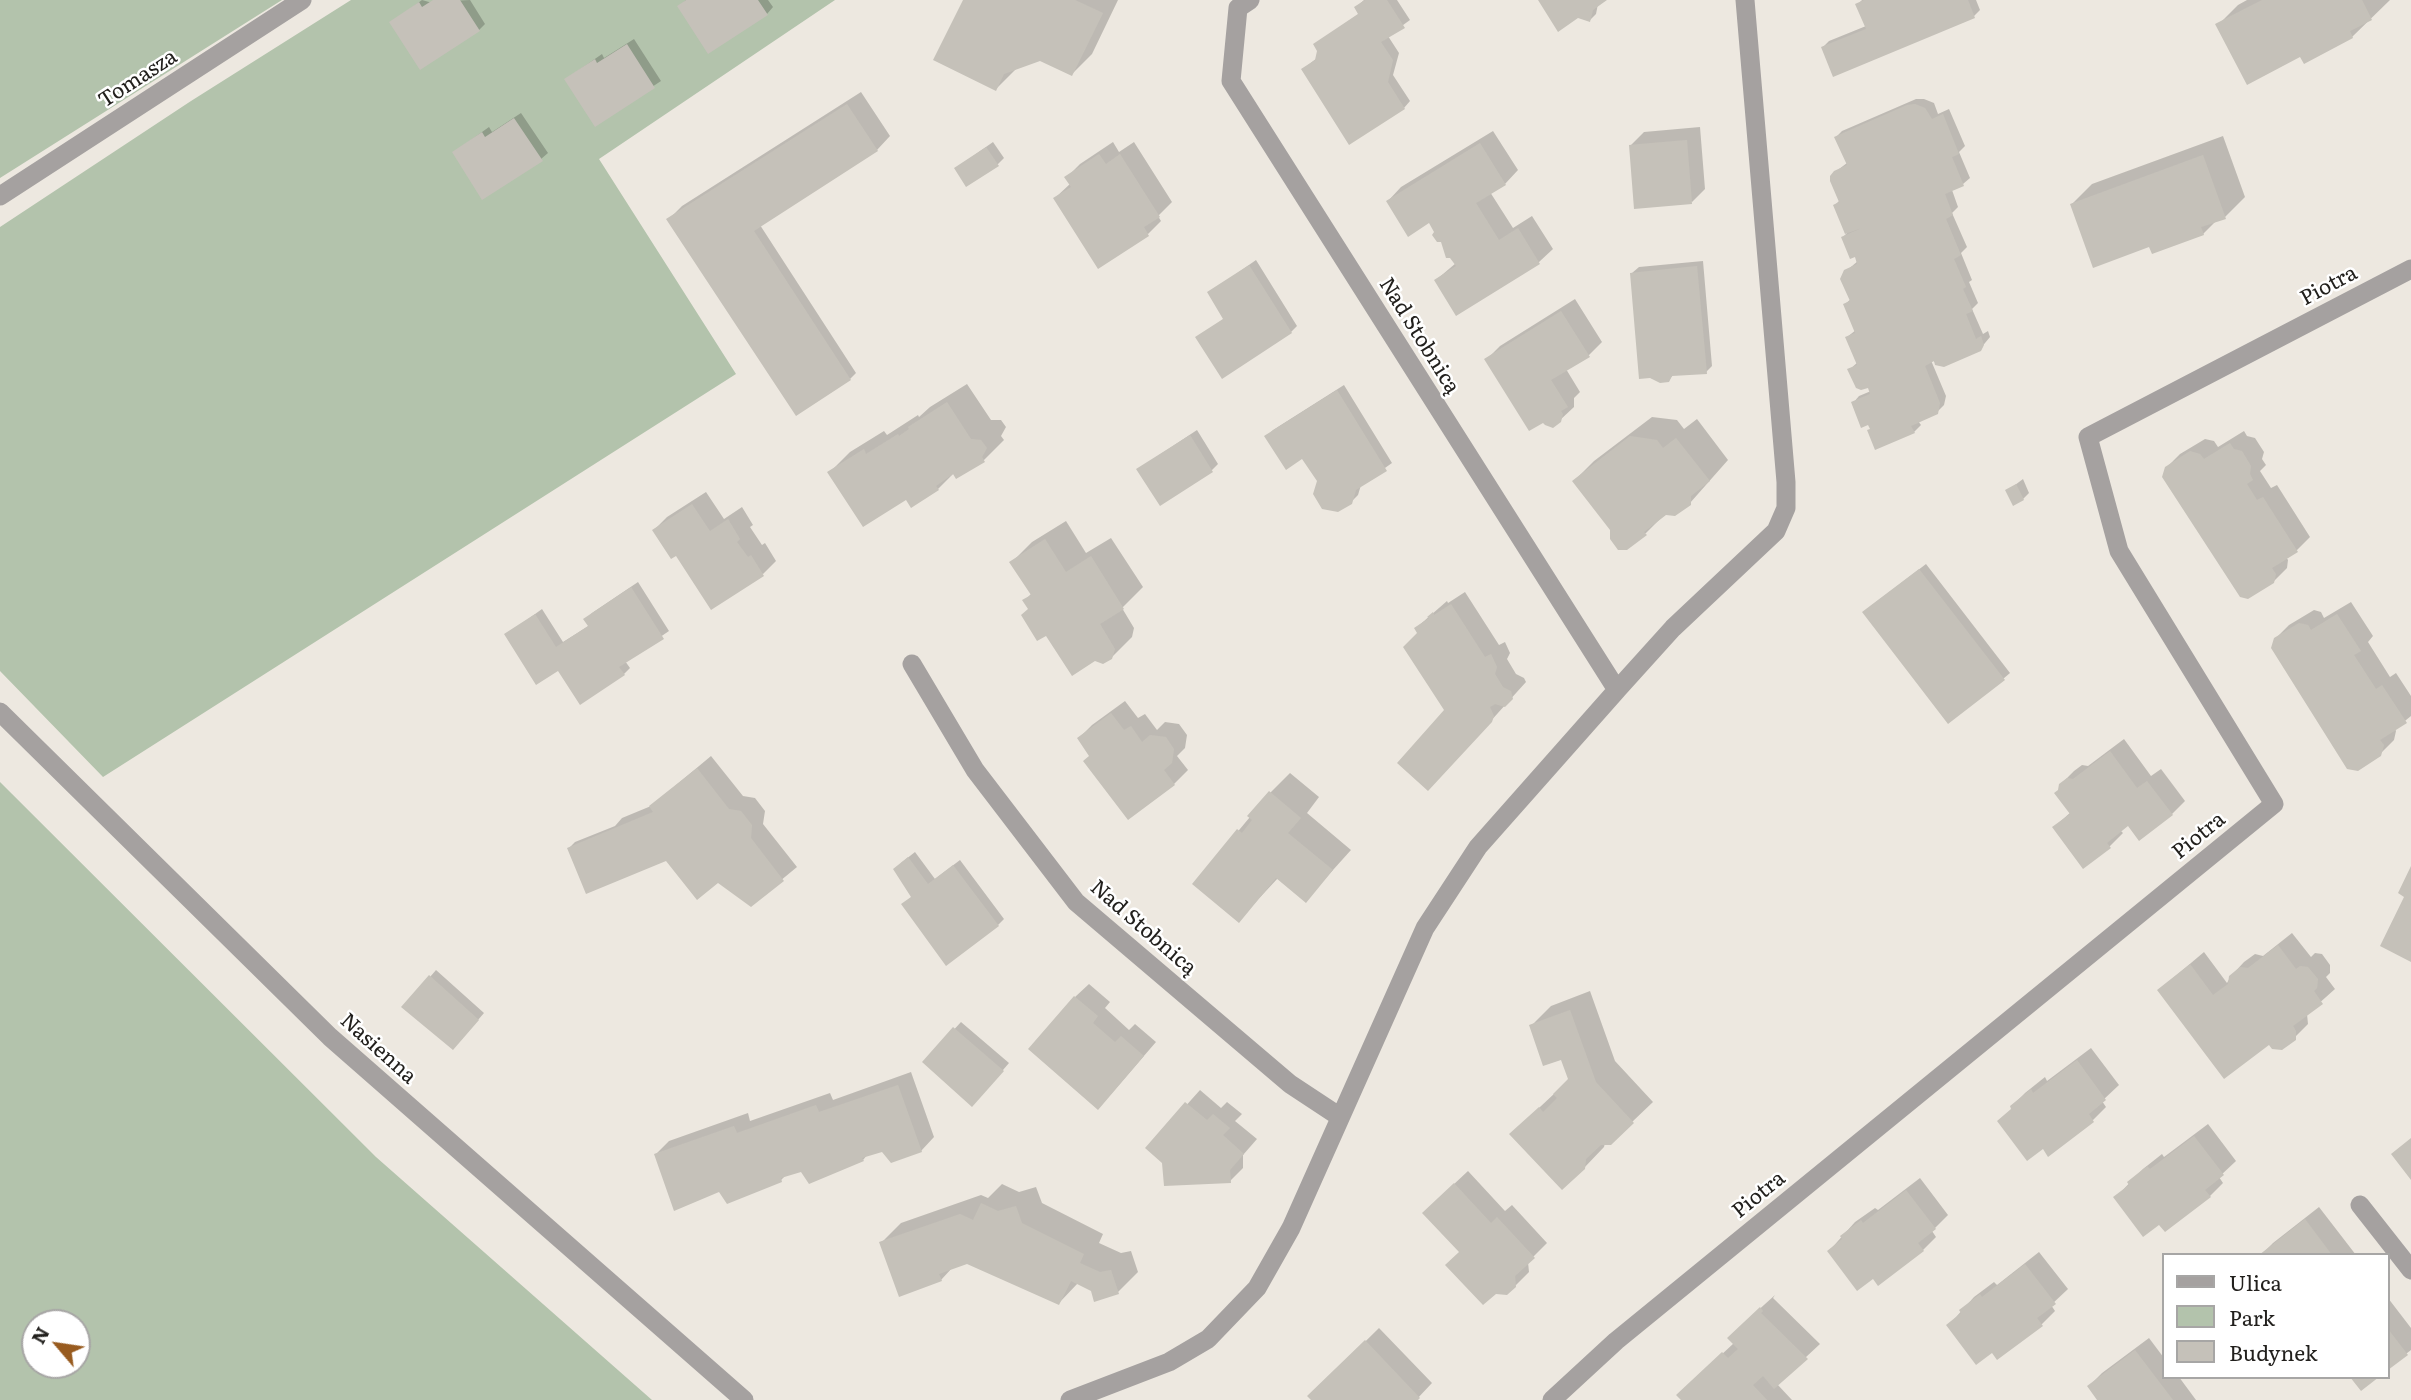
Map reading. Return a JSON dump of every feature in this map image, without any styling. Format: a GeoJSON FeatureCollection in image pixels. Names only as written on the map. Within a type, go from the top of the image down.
{"type":"FeatureCollection","features":[{"type":"Feature","properties":{"kind":"street","name":"Tomasza"},"geometry":{"type":"LineString","coordinates":[[0,196],[302,0]]}},
{"type":"Feature","properties":{"kind":"street","name":"Nad Stobnicą"},"geometry":{"type":"LineString","coordinates":[[1250,0],[1238,8],[1231,81],[1617,690]]}},
{"type":"Feature","properties":{"kind":"street"},"geometry":{"type":"LineString","coordinates":[[1070,1400],[1169,1362],[1208,1339],[1257,1288],[1291,1228],[1425,928],[1478,847],[1674,628],[1776,531],[1786,508],[1786,482],[1745,0]]}},
{"type":"Feature","properties":{"kind":"street","name":"Piotra"},"geometry":{"type":"LineString","coordinates":[[1552,1400],[1616,1341],[2274,804],[2119,551],[2088,437],[2411,269]]}},
{"type":"Feature","properties":{"kind":"street","name":"Nad Stobnicą"},"geometry":{"type":"LineString","coordinates":[[912,664],[975,770],[1076,902],[1290,1084],[1340,1117]]}},
{"type":"Feature","properties":{"kind":"street","name":"Nasienna"},"geometry":{"type":"LineString","coordinates":[[0,712],[330,1037],[744,1400]]}},
{"type":"Feature","properties":{"kind":"street"},"geometry":{"type":"LineString","coordinates":[[2360,1205],[2411,1270]]}},
{"type":"Feature","properties":{"kind":"green space"},"geometry":{"type":"Polygon","coordinates":[[[0,0],[282,0],[0,178],[0,0]]]}},
{"type":"Feature","properties":{"kind":"green space"},"geometry":{"type":"Polygon","coordinates":[[[351,0],[835,0],[599,159],[736,374],[103,777],[0,671],[0,227],[351,0]]]}},
{"type":"Feature","properties":{"kind":"green space"},"geometry":{"type":"Polygon","coordinates":[[[0,782],[376,1157],[652,1400],[0,1400],[0,782]]]}},
{"type":"Feature","properties":{"kind":"building"},"geometry":{"type":"Polygon","coordinates":[[[433,0],[460,0],[480,31],[420,70],[389,22],[419,2],[422,7],[433,0]]]}},
{"type":"Feature","properties":{"kind":"building"},"geometry":{"type":"Polygon","coordinates":[[[686,0],[758,0],[768,15],[708,54],[677,6],[686,0]]]}},
{"type":"Feature","properties":{"kind":"building"},"geometry":{"type":"Polygon","coordinates":[[[963,0],[1075,0],[1103,13],[1072,76],[1040,61],[1004,74],[996,91],[933,60],[963,0]]]}},
{"type":"Feature","properties":{"kind":"building"},"geometry":{"type":"Polygon","coordinates":[[[1365,0],[1387,0],[1405,28],[1381,42],[1393,60],[1388,82],[1405,109],[1349,145],[1301,69],[1315,60],[1317,51],[1313,44],[1358,14],[1354,7],[1365,0]]]}},
{"type":"Feature","properties":{"kind":"building"},"geometry":{"type":"Polygon","coordinates":[[[1538,0],[1607,0],[1593,10],[1590,22],[1578,18],[1558,32],[1538,0]]]}},
{"type":"Feature","properties":{"kind":"building"},"geometry":{"type":"Polygon","coordinates":[[[1864,0],[1968,0],[1975,18],[1833,77],[1821,47],[1866,29],[1855,4],[1864,0]]]}},
{"type":"Feature","properties":{"kind":"building"},"geometry":{"type":"Polygon","coordinates":[[[2262,0],[2362,0],[2372,20],[2350,31],[2353,38],[2304,64],[2300,57],[2247,85],[2215,24],[2262,0]]]}},
{"type":"Feature","properties":{"kind":"building"},"geometry":{"type":"Polygon","coordinates":[[[627,44],[655,88],[595,127],[564,79],[595,59],[597,63],[627,44]]]}},
{"type":"Feature","properties":{"kind":"building"},"geometry":{"type":"Polygon","coordinates":[[[847,104],[878,151],[754,231],[851,380],[796,416],[666,219],[847,104]]]}},
{"type":"Feature","properties":{"kind":"building"},"geometry":{"type":"Polygon","coordinates":[[[1915,104],[1925,108],[1932,119],[1943,114],[1959,154],[1952,157],[1964,186],[1945,194],[1953,215],[1946,219],[1961,255],[1954,259],[1973,311],[1966,314],[1976,339],[1981,336],[1984,345],[1981,351],[1944,367],[1935,365],[1934,361],[1925,366],[1940,403],[1938,414],[1911,426],[1915,433],[1875,450],[1867,430],[1870,429],[1868,425],[1861,428],[1851,402],[1870,394],[1868,388],[1856,388],[1847,369],[1857,365],[1845,337],[1855,333],[1843,304],[1850,301],[1840,279],[1844,270],[1857,264],[1855,257],[1850,259],[1841,237],[1862,228],[1845,234],[1833,205],[1839,202],[1830,176],[1847,165],[1834,137],[1915,104]]]}},
{"type":"Feature","properties":{"kind":"building"},"geometry":{"type":"Polygon","coordinates":[[[514,118],[543,161],[482,200],[452,152],[482,132],[485,137],[514,118]]]}},
{"type":"Feature","properties":{"kind":"building"},"geometry":{"type":"Polygon","coordinates":[[[1687,140],[1692,204],[1634,209],[1629,145],[1687,140]]]}},
{"type":"Feature","properties":{"kind":"building"},"geometry":{"type":"Polygon","coordinates":[[[1480,143],[1506,185],[1476,203],[1499,240],[1518,228],[1540,264],[1456,316],[1434,280],[1456,266],[1450,258],[1446,258],[1441,242],[1437,242],[1432,235],[1434,232],[1429,223],[1408,237],[1386,201],[1480,143]]]}},
{"type":"Feature","properties":{"kind":"building"},"geometry":{"type":"Polygon","coordinates":[[[986,147],[999,166],[966,187],[954,168],[986,147]]]}},
{"type":"Feature","properties":{"kind":"building"},"geometry":{"type":"Polygon","coordinates":[[[1099,154],[1106,164],[1120,154],[1160,217],[1144,227],[1149,236],[1098,269],[1053,198],[1071,187],[1064,177],[1099,154]]]}},
{"type":"Feature","properties":{"kind":"building"},"geometry":{"type":"Polygon","coordinates":[[[2203,155],[2226,219],[2201,227],[2204,235],[2152,254],[2149,247],[2093,268],[2070,204],[2203,155]]]}},
{"type":"Feature","properties":{"kind":"building"},"geometry":{"type":"Polygon","coordinates":[[[1249,265],[1292,333],[1222,379],[1195,337],[1223,319],[1207,292],[1249,265]]]}},
{"type":"Feature","properties":{"kind":"building"},"geometry":{"type":"Polygon","coordinates":[[[1697,266],[1707,374],[1672,376],[1669,382],[1660,383],[1650,378],[1639,379],[1630,273],[1697,266]]]}},
{"type":"Feature","properties":{"kind":"building"},"geometry":{"type":"Polygon","coordinates":[[[1561,311],[1590,357],[1551,380],[1568,407],[1561,411],[1561,422],[1553,428],[1543,423],[1529,431],[1484,359],[1561,311]]]}},
{"type":"Feature","properties":{"kind":"building"},"geometry":{"type":"Polygon","coordinates":[[[1337,390],[1387,471],[1356,490],[1352,504],[1338,512],[1322,509],[1313,494],[1317,481],[1302,459],[1286,470],[1264,436],[1337,390]]]}},
{"type":"Feature","properties":{"kind":"building"},"geometry":{"type":"Polygon","coordinates":[[[947,402],[971,439],[981,440],[987,448],[982,457],[985,462],[956,479],[953,474],[936,486],[939,490],[911,508],[906,500],[863,527],[827,472],[864,449],[866,454],[898,434],[899,436],[909,429],[908,427],[947,402]]]}},
{"type":"Feature","properties":{"kind":"building"},"geometry":{"type":"Polygon","coordinates":[[[1190,435],[1213,472],[1160,506],[1136,469],[1190,435]]]}},
{"type":"Feature","properties":{"kind":"building"},"geometry":{"type":"Polygon","coordinates":[[[1630,436],[1657,440],[1663,448],[1676,438],[1710,481],[1691,496],[1691,505],[1675,516],[1666,515],[1644,532],[1647,535],[1627,550],[1618,550],[1610,539],[1610,530],[1572,481],[1630,436]]]}},
{"type":"Feature","properties":{"kind":"building"},"geometry":{"type":"Polygon","coordinates":[[[2230,443],[2234,449],[2242,451],[2251,466],[2250,474],[2253,480],[2247,484],[2257,500],[2263,497],[2298,552],[2272,568],[2276,574],[2274,583],[2248,599],[2240,597],[2162,477],[2165,467],[2190,451],[2200,454],[2204,459],[2230,443]]]}},
{"type":"Feature","properties":{"kind":"building"},"geometry":{"type":"Polygon","coordinates":[[[2016,484],[2024,500],[2013,506],[2005,490],[2016,484]]]}},
{"type":"Feature","properties":{"kind":"building"},"geometry":{"type":"Polygon","coordinates":[[[692,504],[710,531],[728,519],[740,539],[737,542],[748,557],[751,555],[764,576],[711,610],[676,556],[671,559],[652,530],[692,504]]]}},
{"type":"Feature","properties":{"kind":"building"},"geometry":{"type":"Polygon","coordinates":[[[1045,539],[1066,572],[1091,556],[1124,609],[1100,624],[1115,649],[1112,659],[1103,664],[1095,661],[1072,676],[1046,636],[1037,641],[1021,615],[1028,609],[1022,600],[1031,595],[1009,562],[1045,539]]]}},
{"type":"Feature","properties":{"kind":"building"},"geometry":{"type":"Polygon","coordinates":[[[1919,569],[2005,680],[1948,724],[1862,612],[1919,569]]]}},
{"type":"Feature","properties":{"kind":"building"},"geometry":{"type":"Polygon","coordinates":[[[631,587],[664,639],[619,667],[625,675],[580,705],[558,671],[536,685],[504,634],[535,614],[556,647],[588,626],[583,619],[631,587]]]}},
{"type":"Feature","properties":{"kind":"building"},"geometry":{"type":"Polygon","coordinates":[[[1451,604],[1485,657],[1491,654],[1497,667],[1495,674],[1503,687],[1511,691],[1513,699],[1505,707],[1495,704],[1490,707],[1494,716],[1492,722],[1428,791],[1397,763],[1444,710],[1403,647],[1417,633],[1414,628],[1433,612],[1434,615],[1451,604]]]}},
{"type":"Feature","properties":{"kind":"building"},"geometry":{"type":"Polygon","coordinates":[[[2337,614],[2361,651],[2354,655],[2376,689],[2382,685],[2407,723],[2380,740],[2384,745],[2381,756],[2358,771],[2347,769],[2271,648],[2274,638],[2299,623],[2308,625],[2311,630],[2337,614]]]}},
{"type":"Feature","properties":{"kind":"building"},"geometry":{"type":"Polygon","coordinates":[[[1111,713],[1124,730],[1131,726],[1142,742],[1150,735],[1166,737],[1174,749],[1172,763],[1164,770],[1175,785],[1128,820],[1083,761],[1089,756],[1077,738],[1111,713]]]}},
{"type":"Feature","properties":{"kind":"building"},"geometry":{"type":"Polygon","coordinates":[[[2110,751],[2137,788],[2147,781],[2173,815],[2139,841],[2128,826],[2107,843],[2111,848],[2083,869],[2052,827],[2070,814],[2054,793],[2059,784],[2067,778],[2073,779],[2110,751]]]}},
{"type":"Feature","properties":{"kind":"building"},"geometry":{"type":"Polygon","coordinates":[[[697,768],[729,809],[741,811],[752,825],[751,838],[784,881],[751,907],[718,883],[697,900],[666,861],[586,894],[567,848],[653,812],[649,806],[697,768]]]}},
{"type":"Feature","properties":{"kind":"building"},"geometry":{"type":"Polygon","coordinates":[[[1269,791],[1301,818],[1288,833],[1333,870],[1306,903],[1276,878],[1239,923],[1192,884],[1237,829],[1242,833],[1252,820],[1247,816],[1269,791]]]}},
{"type":"Feature","properties":{"kind":"building"},"geometry":{"type":"Polygon","coordinates":[[[908,857],[928,884],[953,865],[999,926],[946,966],[901,904],[911,897],[893,869],[908,857]]]}},
{"type":"Feature","properties":{"kind":"building"},"geometry":{"type":"Polygon","coordinates":[[[2411,866],[2411,962],[2380,946],[2404,897],[2398,893],[2411,866]]]}},
{"type":"Feature","properties":{"kind":"building"},"geometry":{"type":"Polygon","coordinates":[[[2278,945],[2296,969],[2300,966],[2308,967],[2318,979],[2314,991],[2323,1004],[2293,1026],[2296,1040],[2282,1050],[2272,1049],[2269,1045],[2224,1079],[2157,990],[2190,964],[2213,995],[2228,984],[2229,976],[2240,967],[2248,968],[2278,945]]]}},
{"type":"Feature","properties":{"kind":"building"},"geometry":{"type":"Polygon","coordinates":[[[429,975],[479,1020],[453,1050],[401,1007],[429,975]]]}},
{"type":"Feature","properties":{"kind":"building"},"geometry":{"type":"Polygon","coordinates":[[[1074,996],[1098,1016],[1093,1023],[1115,1042],[1121,1036],[1144,1056],[1098,1110],[1028,1049],[1074,996]]]}},
{"type":"Feature","properties":{"kind":"building"},"geometry":{"type":"Polygon","coordinates":[[[1570,1010],[1596,1082],[1634,1123],[1611,1145],[1601,1145],[1586,1159],[1585,1169],[1562,1190],[1509,1134],[1539,1107],[1543,1112],[1557,1098],[1553,1094],[1568,1079],[1561,1060],[1543,1066],[1529,1025],[1570,1010]]]}},
{"type":"Feature","properties":{"kind":"building"},"geometry":{"type":"Polygon","coordinates":[[[953,1027],[1004,1071],[972,1107],[922,1062],[953,1027]]]}},
{"type":"Feature","properties":{"kind":"building"},"geometry":{"type":"Polygon","coordinates":[[[2077,1060],[2106,1100],[2089,1114],[2094,1122],[2048,1157],[2043,1149],[2027,1161],[1997,1121],[2031,1089],[2033,1093],[2077,1060]]]}},
{"type":"Feature","properties":{"kind":"building"},"geometry":{"type":"Polygon","coordinates":[[[898,1085],[922,1152],[891,1163],[882,1152],[862,1158],[864,1161],[809,1184],[801,1172],[781,1178],[782,1182],[727,1204],[719,1192],[674,1211],[654,1154],[734,1126],[737,1133],[816,1105],[819,1112],[898,1085]]]}},
{"type":"Feature","properties":{"kind":"building"},"geometry":{"type":"Polygon","coordinates":[[[1185,1102],[1207,1120],[1213,1114],[1230,1128],[1223,1135],[1244,1154],[1230,1170],[1231,1183],[1164,1186],[1162,1163],[1145,1148],[1185,1102]]]}},
{"type":"Feature","properties":{"kind":"building"},"geometry":{"type":"Polygon","coordinates":[[[2194,1136],[2224,1175],[2205,1190],[2211,1197],[2165,1232],[2159,1225],[2143,1237],[2113,1197],[2147,1166],[2150,1169],[2194,1136]]]}},
{"type":"Feature","properties":{"kind":"building"},"geometry":{"type":"Polygon","coordinates":[[[2411,1138],[2411,1180],[2391,1154],[2411,1138]]]}},
{"type":"Feature","properties":{"kind":"building"},"geometry":{"type":"Polygon","coordinates":[[[1454,1183],[1491,1223],[1497,1217],[1535,1258],[1515,1276],[1516,1287],[1507,1295],[1496,1294],[1483,1305],[1445,1265],[1459,1252],[1422,1213],[1454,1183]]]}},
{"type":"Feature","properties":{"kind":"building"},"geometry":{"type":"Polygon","coordinates":[[[1906,1190],[1936,1229],[1918,1243],[1924,1251],[1878,1286],[1873,1279],[1857,1291],[1827,1251],[1842,1239],[1840,1236],[1861,1220],[1863,1223],[1906,1190]]]}},
{"type":"Feature","properties":{"kind":"building"},"geometry":{"type":"Polygon","coordinates":[[[981,1203],[998,1211],[1016,1206],[1022,1223],[1084,1254],[1080,1263],[1100,1272],[1111,1270],[1119,1294],[1094,1302],[1091,1291],[1071,1281],[1059,1305],[967,1264],[939,1274],[942,1281],[899,1297],[879,1242],[960,1214],[973,1220],[981,1203]]]}},
{"type":"Feature","properties":{"kind":"building"},"geometry":{"type":"Polygon","coordinates":[[[2305,1219],[2330,1253],[2262,1253],[2305,1219]]]}},
{"type":"Feature","properties":{"kind":"building"},"geometry":{"type":"Polygon","coordinates":[[[2025,1264],[2056,1304],[2037,1318],[2043,1326],[1997,1360],[1992,1353],[1976,1365],[1946,1325],[1961,1313],[1959,1310],[1980,1294],[1982,1297],[2025,1264]]]}},
{"type":"Feature","properties":{"kind":"building"},"geometry":{"type":"Polygon","coordinates":[[[1760,1307],[1763,1311],[1761,1313],[1808,1359],[1774,1389],[1763,1376],[1753,1385],[1767,1400],[1681,1400],[1676,1395],[1722,1352],[1728,1358],[1738,1349],[1727,1338],[1760,1307]]]}},
{"type":"Feature","properties":{"kind":"building"},"geometry":{"type":"Polygon","coordinates":[[[2390,1332],[2408,1355],[2390,1368],[2390,1332]]]}},
{"type":"Feature","properties":{"kind":"building"},"geometry":{"type":"Polygon","coordinates":[[[1365,1340],[1420,1398],[1311,1400],[1307,1396],[1365,1340]]]}},
{"type":"Feature","properties":{"kind":"building"},"geometry":{"type":"Polygon","coordinates":[[[2135,1350],[2173,1400],[2097,1400],[2087,1386],[2135,1350]]]}},
{"type":"Feature","properties":{"kind":"building"},"geometry":{"type":"Polygon","coordinates":[[[2352,1379],[2376,1379],[2361,1391],[2352,1379]]]}}]}
